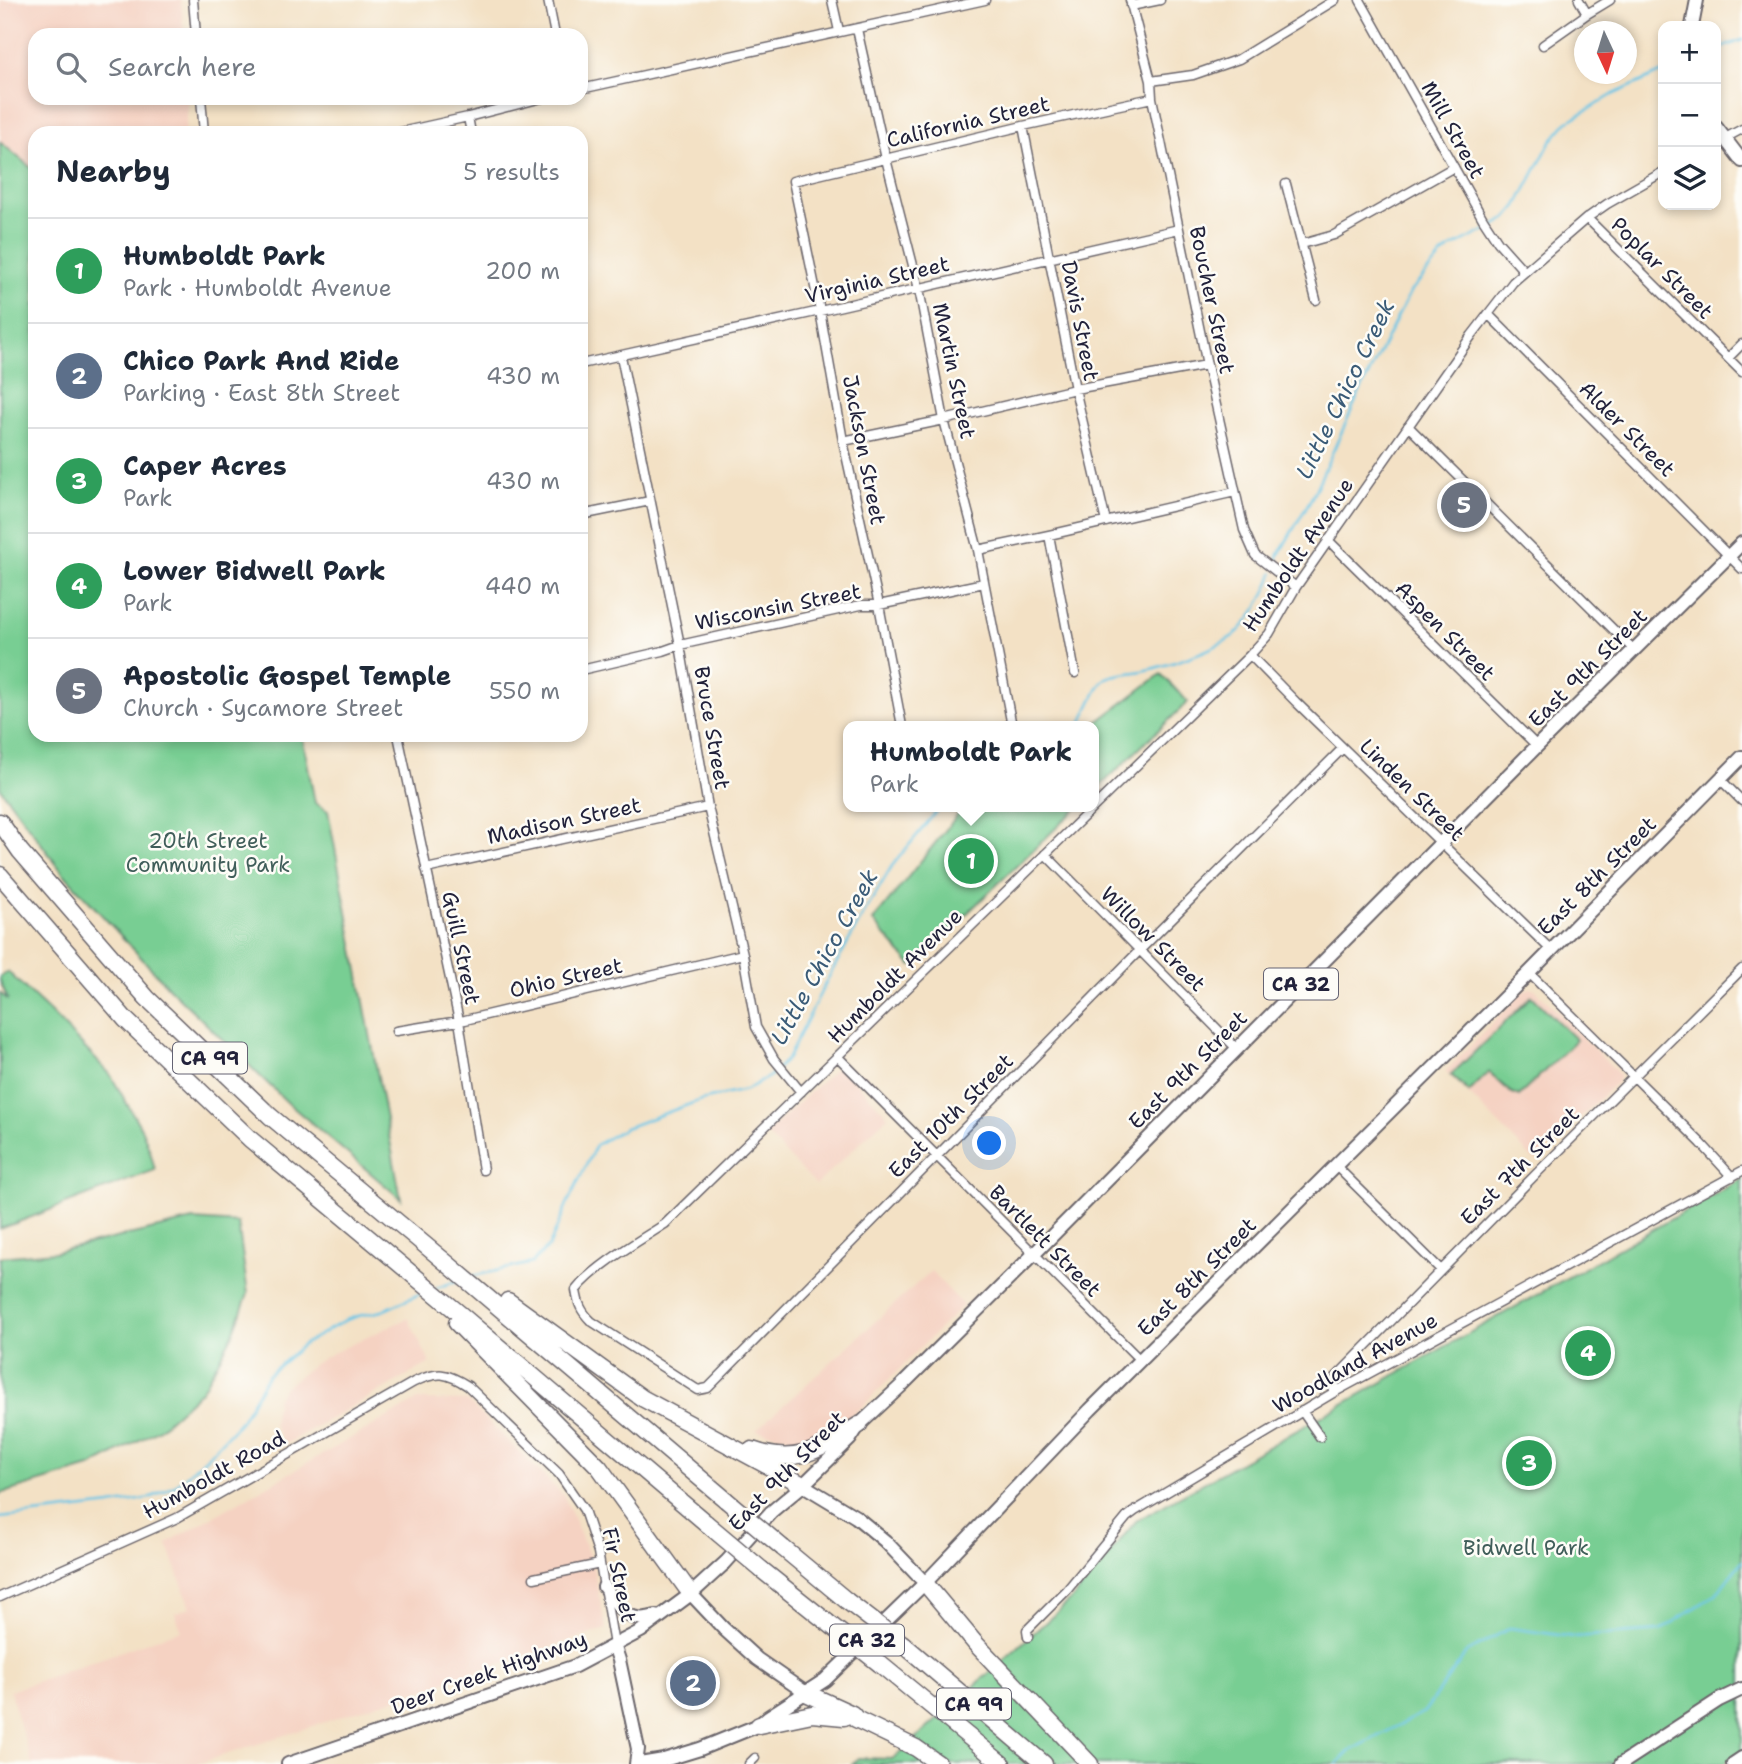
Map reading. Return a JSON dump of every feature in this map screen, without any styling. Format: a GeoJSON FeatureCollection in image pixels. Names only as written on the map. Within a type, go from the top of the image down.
{"type":"FeatureCollection","features":[{"type":"Feature","properties":{"kind":"highway","name":"CA 99"},"geometry":{"type":"LineString","coordinates":[[0,822],[20,851],[147,998],[270,1116],[449,1265],[488,1292],[726,1500],[903,1644],[1044,1764]]}},
{"type":"Feature","properties":{"kind":"highway","name":"CA 99"},"geometry":{"type":"LineString","coordinates":[[0,875],[126,1020],[250,1139],[762,1570],[1002,1764]]}},
{"type":"Feature","properties":{"kind":"highway"},"geometry":{"type":"LineString","coordinates":[[488,1292],[642,1398],[803,1485]]}},
{"type":"Feature","properties":{"kind":"highway"},"geometry":{"type":"LineString","coordinates":[[449,1306],[456,1322],[599,1467],[691,1594]]}},
{"type":"Feature","properties":{"kind":"highway"},"geometry":{"type":"LineString","coordinates":[[695,1427],[754,1451],[771,1456],[790,1457],[815,1451],[859,1425]]}},
{"type":"Feature","properties":{"kind":"highway"},"geometry":{"type":"LineString","coordinates":[[925,1583],[975,1643],[1090,1764]]}},
{"type":"Feature","properties":{"kind":"highway"},"geometry":{"type":"LineString","coordinates":[[806,1693],[852,1714],[856,1719]]}},
{"type":"Feature","properties":{"kind":"highway"},"geometry":{"type":"LineString","coordinates":[[759,1725],[812,1714],[831,1714],[856,1719],[916,1748],[939,1764]]}},
{"type":"Feature","properties":{"kind":"main road"},"geometry":{"type":"LineString","coordinates":[[1693,21],[1697,0]]}},
{"type":"Feature","properties":{"kind":"main road"},"geometry":{"type":"LineString","coordinates":[[1721,142],[1742,161]]}},
{"type":"Feature","properties":{"kind":"main road","name":"East 9th Street"},"geometry":{"type":"LineString","coordinates":[[691,1594],[1034,1254],[1236,1048],[1742,543]]}},
{"type":"Feature","properties":{"kind":"main road","name":"East 8th Street"},"geometry":{"type":"LineString","coordinates":[[638,1764],[663,1762],[759,1725],[825,1680],[925,1583],[1140,1360],[1742,757]]}},
{"type":"Feature","properties":{"kind":"main road"},"geometry":{"type":"LineString","coordinates":[[803,1485],[856,1517],[885,1541],[925,1583]]}},
{"type":"Feature","properties":{"kind":"main road"},"geometry":{"type":"LineString","coordinates":[[604,1587],[623,1611],[633,1618],[644,1619],[666,1612]]}},
{"type":"Feature","properties":{"kind":"main road"},"geometry":{"type":"LineString","coordinates":[[691,1594],[724,1629],[757,1658],[806,1693]]}},
{"type":"Feature","properties":{"kind":"main road","name":"Deer Creek Highway"},"geometry":{"type":"LineString","coordinates":[[288,1764],[575,1666],[641,1631],[691,1594]]}},
{"type":"Feature","properties":{"kind":"main road","name":"Fir Street"},"geometry":{"type":"LineString","coordinates":[[614,1645],[638,1749],[638,1764]]}},
{"type":"Feature","properties":{"kind":"main road"},"geometry":{"type":"LineString","coordinates":[[1620,1764],[1719,1700],[1742,1689]]}},
{"type":"Feature","properties":{"kind":"main road"},"geometry":{"type":"LineString","coordinates":[[1733,1764],[1742,1758]]}},
{"type":"Feature","properties":{"kind":"street"},"geometry":{"type":"LineString","coordinates":[[193,0],[195,28]]}},
{"type":"Feature","properties":{"kind":"street"},"geometry":{"type":"LineString","coordinates":[[548,0],[554,28]]}},
{"type":"Feature","properties":{"kind":"street"},"geometry":{"type":"LineString","coordinates":[[832,0],[839,31]]}},
{"type":"Feature","properties":{"kind":"street"},"geometry":{"type":"LineString","coordinates":[[588,87],[985,0]]}},
{"type":"Feature","properties":{"kind":"street"},"geometry":{"type":"LineString","coordinates":[[1131,3],[1160,0]]}},
{"type":"Feature","properties":{"kind":"street"},"geometry":{"type":"LineString","coordinates":[[1151,81],[1193,75],[1240,59],[1335,0]]}},
{"type":"Feature","properties":{"kind":"street","name":"Mill Street"},"geometry":{"type":"LineString","coordinates":[[1360,0],[1483,219],[1498,242],[1524,271]]}},
{"type":"Feature","properties":{"kind":"street"},"geometry":{"type":"LineString","coordinates":[[1579,0],[1587,14]]}},
{"type":"Feature","properties":{"kind":"street"},"geometry":{"type":"LineString","coordinates":[[1543,45],[1610,0]]}},
{"type":"Feature","properties":{"kind":"street","name":"Boucher Street"},"geometry":{"type":"LineString","coordinates":[[1131,3],[1151,81],[1152,98],[1207,365],[1244,530],[1255,555],[1296,587]]}},
{"type":"Feature","properties":{"kind":"street","name":"Martin Street"},"geometry":{"type":"LineString","coordinates":[[857,29],[919,289],[944,420],[978,550],[1011,721]]}},
{"type":"Feature","properties":{"kind":"street","name":"California Street"},"geometry":{"type":"LineString","coordinates":[[793,181],[1023,125],[1152,98]]}},
{"type":"Feature","properties":{"kind":"street"},"geometry":{"type":"LineString","coordinates":[[202,105],[203,126]]}},
{"type":"Feature","properties":{"kind":"street"},"geometry":{"type":"LineString","coordinates":[[428,126],[515,105]]}},
{"type":"Feature","properties":{"kind":"street"},"geometry":{"type":"LineString","coordinates":[[468,117],[470,126]]}},
{"type":"Feature","properties":{"kind":"street","name":"Davis Street"},"geometry":{"type":"LineString","coordinates":[[1023,125],[1075,389],[1106,522]]}},
{"type":"Feature","properties":{"kind":"street"},"geometry":{"type":"LineString","coordinates":[[1721,140],[1742,129]]}},
{"type":"Feature","properties":{"kind":"street"},"geometry":{"type":"LineString","coordinates":[[1302,244],[1334,235],[1454,167]]}},
{"type":"Feature","properties":{"kind":"street","name":"Humboldt Avenue"},"geometry":{"type":"LineString","coordinates":[[1099,802],[1218,688],[1269,634],[1296,587],[1328,540],[1513,282],[1587,218],[1658,175]]}},
{"type":"Feature","properties":{"kind":"street","name":"Jackson Street"},"geometry":{"type":"LineString","coordinates":[[793,181],[901,721]]}},
{"type":"Feature","properties":{"kind":"street"},"geometry":{"type":"LineString","coordinates":[[1286,184],[1316,300]]}},
{"type":"Feature","properties":{"kind":"street","name":"Poplar Street"},"geometry":{"type":"LineString","coordinates":[[1587,218],[1742,372]]}},
{"type":"Feature","properties":{"kind":"street","name":"Virginia Street"},"geometry":{"type":"LineString","coordinates":[[588,363],[1180,229]]}},
{"type":"Feature","properties":{"kind":"street","name":"Alder Street"},"geometry":{"type":"LineString","coordinates":[[1488,314],[1742,569]]}},
{"type":"Feature","properties":{"kind":"street"},"geometry":{"type":"LineString","coordinates":[[1728,358],[1742,344]]}},
{"type":"Feature","properties":{"kind":"street","name":"Bruce Street"},"geometry":{"type":"LineString","coordinates":[[621,356],[680,645],[708,807],[744,954],[756,1027],[774,1059],[802,1092]]}},
{"type":"Feature","properties":{"kind":"street"},"geometry":{"type":"LineString","coordinates":[[843,441],[1075,389],[1207,365]]}},
{"type":"Feature","properties":{"kind":"street"},"geometry":{"type":"LineString","coordinates":[[1408,426],[1634,650]]}},
{"type":"Feature","properties":{"kind":"street"},"geometry":{"type":"LineString","coordinates":[[978,550],[1235,492]]}},
{"type":"Feature","properties":{"kind":"street"},"geometry":{"type":"LineString","coordinates":[[588,513],[650,500]]}},
{"type":"Feature","properties":{"kind":"street"},"geometry":{"type":"LineString","coordinates":[[1049,535],[1075,673]]}},
{"type":"Feature","properties":{"kind":"street","name":"Aspen Street"},"geometry":{"type":"LineString","coordinates":[[1328,540],[1537,746]]}},
{"type":"Feature","properties":{"kind":"street","name":"Wisconsin Street"},"geometry":{"type":"LineString","coordinates":[[588,668],[680,645],[860,606],[879,606],[984,583]]}},
{"type":"Feature","properties":{"kind":"street","name":"Linden Street"},"geometry":{"type":"LineString","coordinates":[[1250,655],[1551,950]]}},
{"type":"Feature","properties":{"kind":"street","name":"Guill Street"},"geometry":{"type":"LineString","coordinates":[[399,742],[459,1020],[484,1170]]}},
{"type":"Feature","properties":{"kind":"street","name":"East 10th Street"},"geometry":{"type":"LineString","coordinates":[[576,1290],[583,1313],[592,1321],[698,1390],[709,1388],[1343,748]]}},
{"type":"Feature","properties":{"kind":"street"},"geometry":{"type":"LineString","coordinates":[[1720,779],[1742,801]]}},
{"type":"Feature","properties":{"kind":"street","name":"Madison Street"},"geometry":{"type":"LineString","coordinates":[[426,869],[708,807]]}},
{"type":"Feature","properties":{"kind":"street","name":"Humboldt Avenue"},"geometry":{"type":"LineString","coordinates":[[576,1290],[615,1257],[665,1224],[1089,812]]}},
{"type":"Feature","properties":{"kind":"street","name":"Willow Street"},"geometry":{"type":"LineString","coordinates":[[1045,854],[1236,1048]]}},
{"type":"Feature","properties":{"kind":"street","name":"Ohio Street"},"geometry":{"type":"LineString","coordinates":[[396,1031],[459,1020],[744,954]]}},
{"type":"Feature","properties":{"kind":"street","name":"East 7th Street"},"geometry":{"type":"LineString","coordinates":[[1333,1393],[1336,1377],[1742,969]]}},
{"type":"Feature","properties":{"kind":"street"},"geometry":{"type":"LineString","coordinates":[[1529,973],[1732,1177]]}},
{"type":"Feature","properties":{"kind":"street","name":"Bartlett Street"},"geometry":{"type":"LineString","coordinates":[[838,1057],[1140,1360]]}},
{"type":"Feature","properties":{"kind":"street"},"geometry":{"type":"LineString","coordinates":[[1336,1166],[1441,1270]]}},
{"type":"Feature","properties":{"kind":"street","name":"Woodland Avenue"},"geometry":{"type":"LineString","coordinates":[[1028,1637],[1027,1630],[1067,1590],[1127,1517],[1135,1511],[1333,1393],[1742,1171]]}},
{"type":"Feature","properties":{"kind":"street","name":"Fir Street"},"geometry":{"type":"LineString","coordinates":[[440,1374],[453,1377],[468,1386],[559,1474],[584,1510],[600,1564],[614,1645]]}},
{"type":"Feature","properties":{"kind":"street","name":"Humboldt Road"},"geometry":{"type":"LineString","coordinates":[[0,1597],[177,1518],[414,1382],[429,1375],[440,1374]]}},
{"type":"Feature","properties":{"kind":"street"},"geometry":{"type":"LineString","coordinates":[[1302,1411],[1320,1437]]}},
{"type":"Feature","properties":{"kind":"street"},"geometry":{"type":"LineString","coordinates":[[534,1578],[600,1564]]}},
{"type":"Feature","properties":{"kind":"shaded area"},"geometry":{"type":"Polygon","coordinates":[[[0,0],[181,0],[183,28],[28,28],[28,105],[188,105],[186,126],[28,126],[28,165],[0,142],[0,0]]]}},
{"type":"Feature","properties":{"kind":"shaded area"},"geometry":{"type":"Polygon","coordinates":[[[1530,988],[1535,989],[1619,1074],[1618,1081],[1535,1161],[1446,1071],[1530,988]]]}},
{"type":"Feature","properties":{"kind":"shaded area"},"geometry":{"type":"Polygon","coordinates":[[[839,1065],[888,1116],[816,1185],[766,1134],[839,1065]]]}},
{"type":"Feature","properties":{"kind":"shaded area"},"geometry":{"type":"Polygon","coordinates":[[[931,1271],[963,1305],[861,1408],[834,1428],[805,1442],[756,1430],[931,1271]]]}},
{"type":"Feature","properties":{"kind":"shaded area"},"geometry":{"type":"Polygon","coordinates":[[[408,1318],[430,1363],[285,1444],[273,1424],[277,1397],[285,1387],[331,1354],[408,1318]]]}},
{"type":"Feature","properties":{"kind":"shaded area"},"geometry":{"type":"Polygon","coordinates":[[[418,1400],[467,1401],[564,1496],[592,1562],[606,1629],[197,1764],[32,1764],[10,1691],[181,1630],[175,1613],[190,1607],[167,1543],[418,1400]]]}},
{"type":"Feature","properties":{"kind":"green space","name":"20th Street Community Park"},"geometry":{"type":"Polygon","coordinates":[[[0,142],[28,165],[28,742],[303,742],[315,803],[328,811],[401,1199],[289,1104],[171,990],[63,873],[0,788],[0,142]]]}},
{"type":"Feature","properties":{"kind":"green space"},"geometry":{"type":"Polygon","coordinates":[[[1161,674],[1188,702],[1099,787],[1099,721],[1161,674]]]}},
{"type":"Feature","properties":{"kind":"green space"},"geometry":{"type":"Polygon","coordinates":[[[960,812],[1073,812],[912,966],[873,921],[960,812]]]}},
{"type":"Feature","properties":{"kind":"green space"},"geometry":{"type":"Polygon","coordinates":[[[8,972],[110,1074],[142,1130],[155,1170],[0,1229],[0,993],[8,1000],[0,976],[8,972]]]}},
{"type":"Feature","properties":{"kind":"green space"},"geometry":{"type":"Polygon","coordinates":[[[1532,996],[1576,1040],[1519,1096],[1510,1092],[1489,1072],[1469,1092],[1451,1075],[1532,996]]]}},
{"type":"Feature","properties":{"kind":"green space","name":"Bidwell Park"},"geometry":{"type":"Polygon","coordinates":[[[1742,1179],[1742,1752],[1722,1764],[852,1764],[858,1758],[893,1759],[1075,1596],[1136,1521],[1742,1179]]]}},
{"type":"Feature","properties":{"kind":"green space"},"geometry":{"type":"Polygon","coordinates":[[[193,1220],[238,1223],[248,1294],[232,1336],[202,1390],[158,1430],[90,1467],[0,1494],[0,1257],[55,1252],[193,1220]]]}},
{"type":"Feature","properties":{"kind":"waterway","name":"Little Chico Creek"},"geometry":{"type":"LineString","coordinates":[[1721,48],[1742,40]]}},
{"type":"Feature","properties":{"kind":"waterway","name":"Little Chico Creek"},"geometry":{"type":"LineString","coordinates":[[1492,227],[1506,219],[1517,206],[1551,141],[1567,122],[1614,94],[1658,74]]}},
{"type":"Feature","properties":{"kind":"waterway","name":"Little Chico Creek"},"geometry":{"type":"LineString","coordinates":[[1275,567],[1279,554],[1312,497],[1410,292],[1442,255],[1486,230]]}},
{"type":"Feature","properties":{"kind":"waterway","name":"Little Chico Creek"},"geometry":{"type":"LineString","coordinates":[[1082,721],[1098,687],[1108,677],[1176,662],[1233,636],[1257,607],[1273,573]]}},
{"type":"Feature","properties":{"kind":"waterway","name":"Little Chico Creek"},"geometry":{"type":"LineString","coordinates":[[473,1276],[532,1263],[549,1246],[596,1145],[625,1128],[701,1100],[746,1090],[770,1076],[788,1058],[826,982],[892,866],[936,812]]}},
{"type":"Feature","properties":{"kind":"waterway","name":"Little Chico Creek"},"geometry":{"type":"LineString","coordinates":[[437,1288],[457,1281]]}},
{"type":"Feature","properties":{"kind":"waterway","name":"Little Chico Creek"},"geometry":{"type":"LineString","coordinates":[[0,1518],[150,1498],[175,1486],[240,1422],[268,1375],[304,1344],[346,1320],[382,1311],[424,1292]]}},
{"type":"Feature","properties":{"kind":"waterway"},"geometry":{"type":"LineString","coordinates":[[1337,1764],[1350,1751],[1424,1712],[1466,1653],[1510,1628],[1573,1637],[1660,1631],[1716,1594],[1742,1561]]}},
{"type":"Feature","properties":{"kind":"place","name":"Apostolic Gospel Temple"},"geometry":{"type":"Point","coordinates":[1464,505]}},
{"type":"Feature","properties":{"kind":"place","name":"Humboldt Park"},"geometry":{"type":"Point","coordinates":[971,861]}},
{"type":"Feature","properties":{"kind":"place","name":"Lower Bidwell Park"},"geometry":{"type":"Point","coordinates":[1588,1353]}},
{"type":"Feature","properties":{"kind":"place","name":"Caper Acres"},"geometry":{"type":"Point","coordinates":[1529,1463]}},
{"type":"Feature","properties":{"kind":"place","name":"Chico Park And Ride"},"geometry":{"type":"Point","coordinates":[693,1683]}}]}
